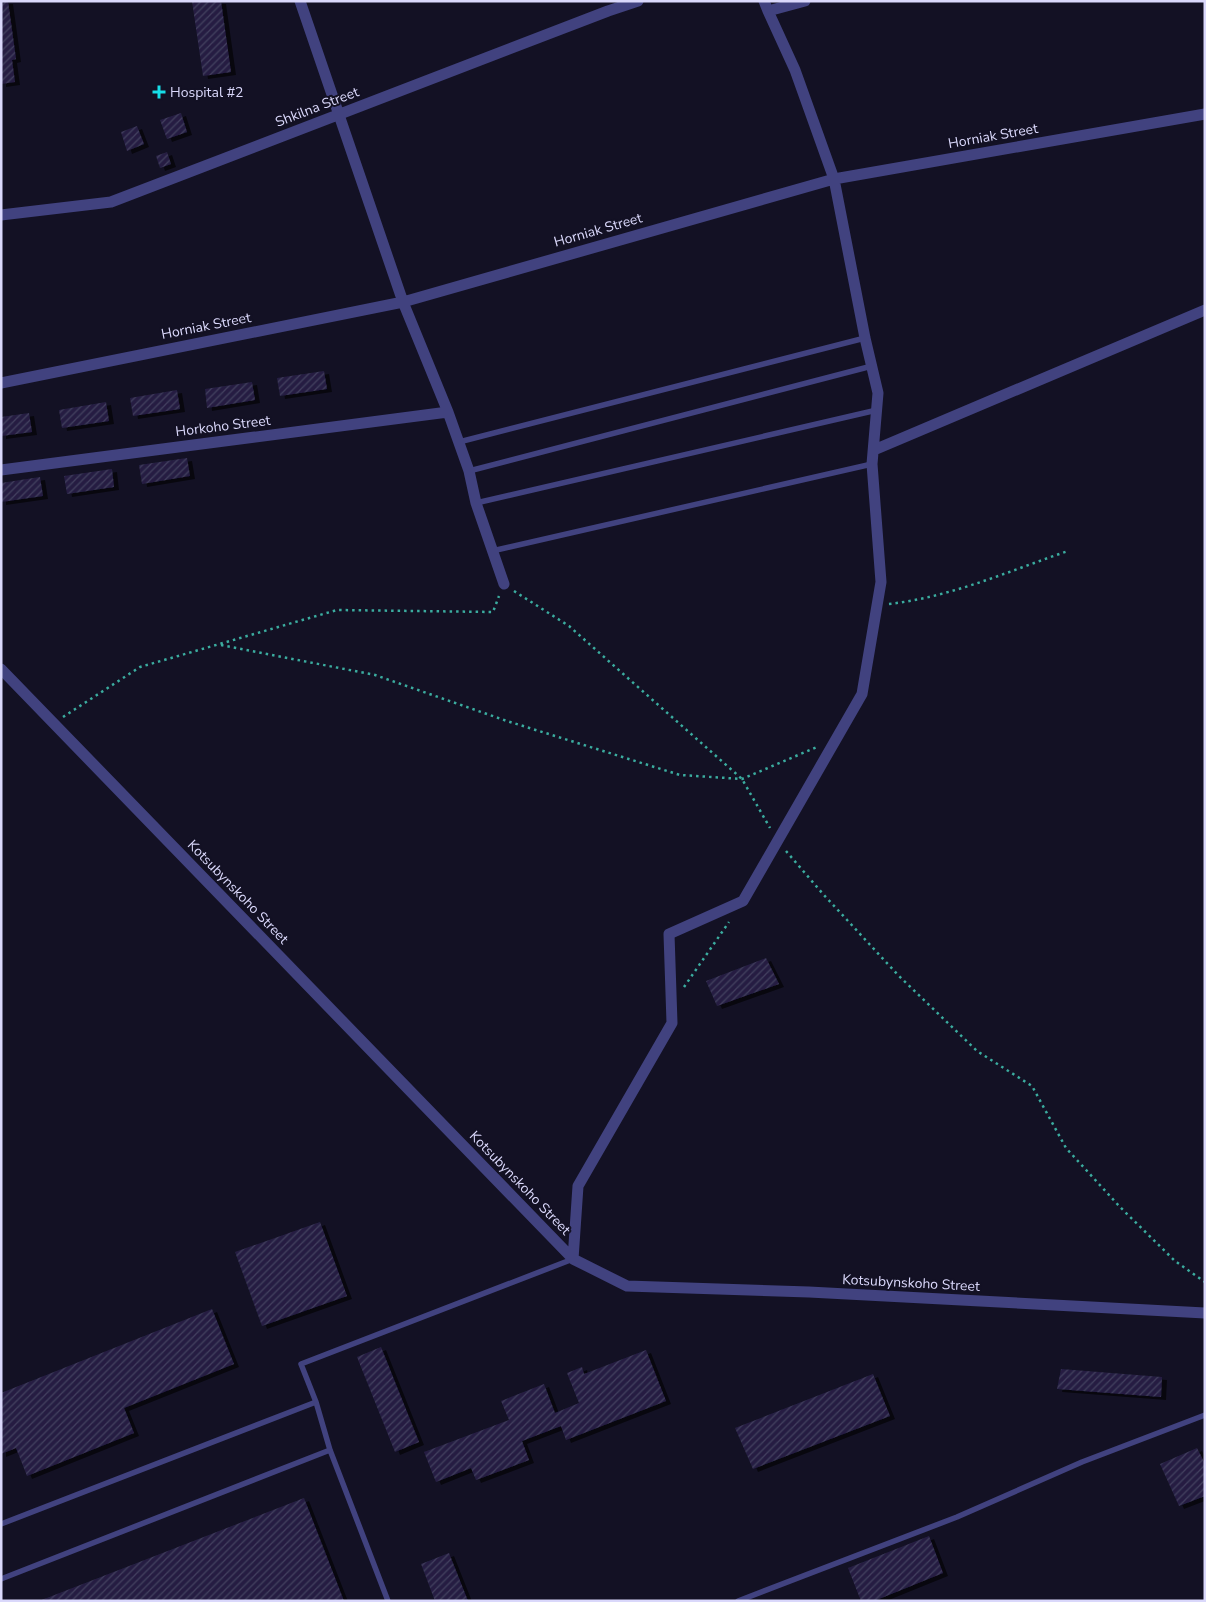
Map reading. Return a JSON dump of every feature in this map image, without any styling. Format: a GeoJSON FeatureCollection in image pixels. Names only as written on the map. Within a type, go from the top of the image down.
{"type":"FeatureCollection","features":[{"type":"Feature","properties":{"kind":"street"},"geometry":{"type":"LineString","coordinates":[[300,1],[403,302],[448,412],[468,471],[476,503],[504,584]]}},
{"type":"Feature","properties":{"kind":"street","name":"Shkilna Street"},"geometry":{"type":"LineString","coordinates":[[1,215],[111,202],[638,1]]}},
{"type":"Feature","properties":{"kind":"street"},"geometry":{"type":"LineString","coordinates":[[573,1259],[578,1186],[672,1023],[669,934],[743,901],[862,694],[881,582],[872,464],[878,393],[865,338],[834,179],[794,70],[766,6],[805,1]]}},
{"type":"Feature","properties":{"kind":"street","name":"Horniak Street"},"geometry":{"type":"LineString","coordinates":[[1,382],[403,302],[834,179],[1205,114]]}},
{"type":"Feature","properties":{"kind":"street"},"geometry":{"type":"LineString","coordinates":[[874,450],[1205,310]]}},
{"type":"Feature","properties":{"kind":"street","name":"Horkoho Street"},"geometry":{"type":"LineString","coordinates":[[1,470],[448,412]]}},
{"type":"Feature","properties":{"kind":"street","name":"Kotsubynskoho Street"},"geometry":{"type":"LineString","coordinates":[[1,669],[573,1259],[627,1286],[809,1292],[1205,1313]]}},
{"type":"Feature","properties":{"kind":"lane"},"geometry":{"type":"LineString","coordinates":[[458,442],[865,338]]}},
{"type":"Feature","properties":{"kind":"lane"},"geometry":{"type":"LineString","coordinates":[[468,471],[872,366]]}},
{"type":"Feature","properties":{"kind":"lane"},"geometry":{"type":"LineString","coordinates":[[476,503],[877,410]]}},
{"type":"Feature","properties":{"kind":"lane"},"geometry":{"type":"LineString","coordinates":[[492,551],[872,464]]}},
{"type":"Feature","properties":{"kind":"lane"},"geometry":{"type":"LineString","coordinates":[[388,1601],[330,1450],[316,1402],[302,1364],[573,1259]]}},
{"type":"Feature","properties":{"kind":"lane"},"geometry":{"type":"LineString","coordinates":[[1,1524],[316,1402]]}},
{"type":"Feature","properties":{"kind":"lane"},"geometry":{"type":"LineString","coordinates":[[738,1601],[957,1517],[1082,1462],[1205,1415]]}},
{"type":"Feature","properties":{"kind":"lane"},"geometry":{"type":"LineString","coordinates":[[1,1580],[330,1450]]}},
{"type":"Feature","properties":{"kind":"path"},"geometry":{"type":"LineString","coordinates":[[878,605],[911,601],[946,593],[1068,551]]}},
{"type":"Feature","properties":{"kind":"path"},"geometry":{"type":"LineString","coordinates":[[54,723],[140,667],[337,610],[493,612],[504,584],[568,626],[742,779],[778,841],[823,894],[898,975],[977,1051],[1032,1086],[1066,1148],[1120,1207],[1174,1261],[1205,1282]]}},
{"type":"Feature","properties":{"kind":"path"},"geometry":{"type":"LineString","coordinates":[[219,644],[375,675],[507,721],[680,775],[742,779],[837,738]]}},
{"type":"Feature","properties":{"kind":"path"},"geometry":{"type":"LineString","coordinates":[[672,1004],[743,901]]}},
{"type":"Feature","properties":{"kind":"building"},"geometry":{"type":"Polygon","coordinates":[[[1,1],[8,1],[16,59],[12,60],[15,82],[1,84],[1,1]]]}},
{"type":"Feature","properties":{"kind":"building"},"geometry":{"type":"Polygon","coordinates":[[[192,1],[221,1],[231,72],[203,76],[192,1]]]}},
{"type":"Feature","properties":{"kind":"building"},"geometry":{"type":"Polygon","coordinates":[[[181,113],[187,132],[167,139],[160,120],[181,113]]]}},
{"type":"Feature","properties":{"kind":"building"},"geometry":{"type":"Polygon","coordinates":[[[137,126],[144,144],[127,151],[121,132],[137,126]]]}},
{"type":"Feature","properties":{"kind":"building"},"geometry":{"type":"Polygon","coordinates":[[[167,152],[171,164],[160,168],[156,156],[167,152]]]}},
{"type":"Feature","properties":{"kind":"building"},"geometry":{"type":"Polygon","coordinates":[[[324,371],[327,389],[280,396],[277,378],[324,371]]]}},
{"type":"Feature","properties":{"kind":"building"},"geometry":{"type":"Polygon","coordinates":[[[252,382],[255,400],[207,408],[205,389],[252,382]]]}},
{"type":"Feature","properties":{"kind":"building"},"geometry":{"type":"Polygon","coordinates":[[[177,390],[180,409],[133,416],[130,398],[177,390]]]}},
{"type":"Feature","properties":{"kind":"building"},"geometry":{"type":"Polygon","coordinates":[[[106,402],[109,421],[62,428],[59,410],[106,402]]]}},
{"type":"Feature","properties":{"kind":"building"},"geometry":{"type":"Polygon","coordinates":[[[29,413],[32,432],[1,436],[1,417],[29,413]]]}},
{"type":"Feature","properties":{"kind":"building"},"geometry":{"type":"Polygon","coordinates":[[[187,458],[190,476],[142,484],[139,465],[187,458]]]}},
{"type":"Feature","properties":{"kind":"building"},"geometry":{"type":"Polygon","coordinates":[[[112,469],[114,487],[67,494],[64,476],[112,469]]]}},
{"type":"Feature","properties":{"kind":"building"},"geometry":{"type":"Polygon","coordinates":[[[40,477],[43,496],[1,502],[1,483],[40,477]]]}},
{"type":"Feature","properties":{"kind":"building"},"geometry":{"type":"Polygon","coordinates":[[[766,958],[779,984],[717,1006],[706,981],[766,958]]]}},
{"type":"Feature","properties":{"kind":"building"},"geometry":{"type":"Polygon","coordinates":[[[320,1222],[347,1296],[262,1326],[235,1252],[320,1222]]]}},
{"type":"Feature","properties":{"kind":"building"},"geometry":{"type":"Polygon","coordinates":[[[212,1309],[234,1364],[124,1408],[134,1433],[27,1476],[16,1448],[1,1454],[1,1393],[212,1309]]]}},
{"type":"Feature","properties":{"kind":"building"},"geometry":{"type":"Polygon","coordinates":[[[381,1347],[419,1442],[395,1452],[357,1357],[381,1347]]]}},
{"type":"Feature","properties":{"kind":"building"},"geometry":{"type":"Polygon","coordinates":[[[646,1350],[666,1401],[566,1440],[561,1426],[522,1441],[529,1460],[476,1480],[471,1468],[436,1482],[424,1452],[509,1420],[501,1401],[544,1384],[555,1413],[579,1403],[567,1373],[582,1367],[584,1374],[646,1350]]]}},
{"type":"Feature","properties":{"kind":"building"},"geometry":{"type":"Polygon","coordinates":[[[1061,1369],[1162,1377],[1161,1397],[1057,1389],[1061,1369]]]}},
{"type":"Feature","properties":{"kind":"building"},"geometry":{"type":"Polygon","coordinates":[[[873,1374],[890,1416],[753,1469],[735,1428],[873,1374]]]}},
{"type":"Feature","properties":{"kind":"building"},"geometry":{"type":"Polygon","coordinates":[[[1197,1448],[1205,1464],[1205,1496],[1179,1506],[1160,1464],[1197,1448]]]}},
{"type":"Feature","properties":{"kind":"building"},"geometry":{"type":"Polygon","coordinates":[[[304,1498],[344,1601],[39,1601],[304,1498]]]}},
{"type":"Feature","properties":{"kind":"building"},"geometry":{"type":"Polygon","coordinates":[[[929,1536],[943,1573],[874,1601],[861,1601],[848,1568],[929,1536]]]}},
{"type":"Feature","properties":{"kind":"building"},"geometry":{"type":"Polygon","coordinates":[[[449,1553],[468,1601],[435,1601],[421,1564],[449,1553]]]}},
{"type":"Feature","properties":{"kind":"place","name":"Hospital #2"},"geometry":{"type":"Point","coordinates":[159,92]}}]}
